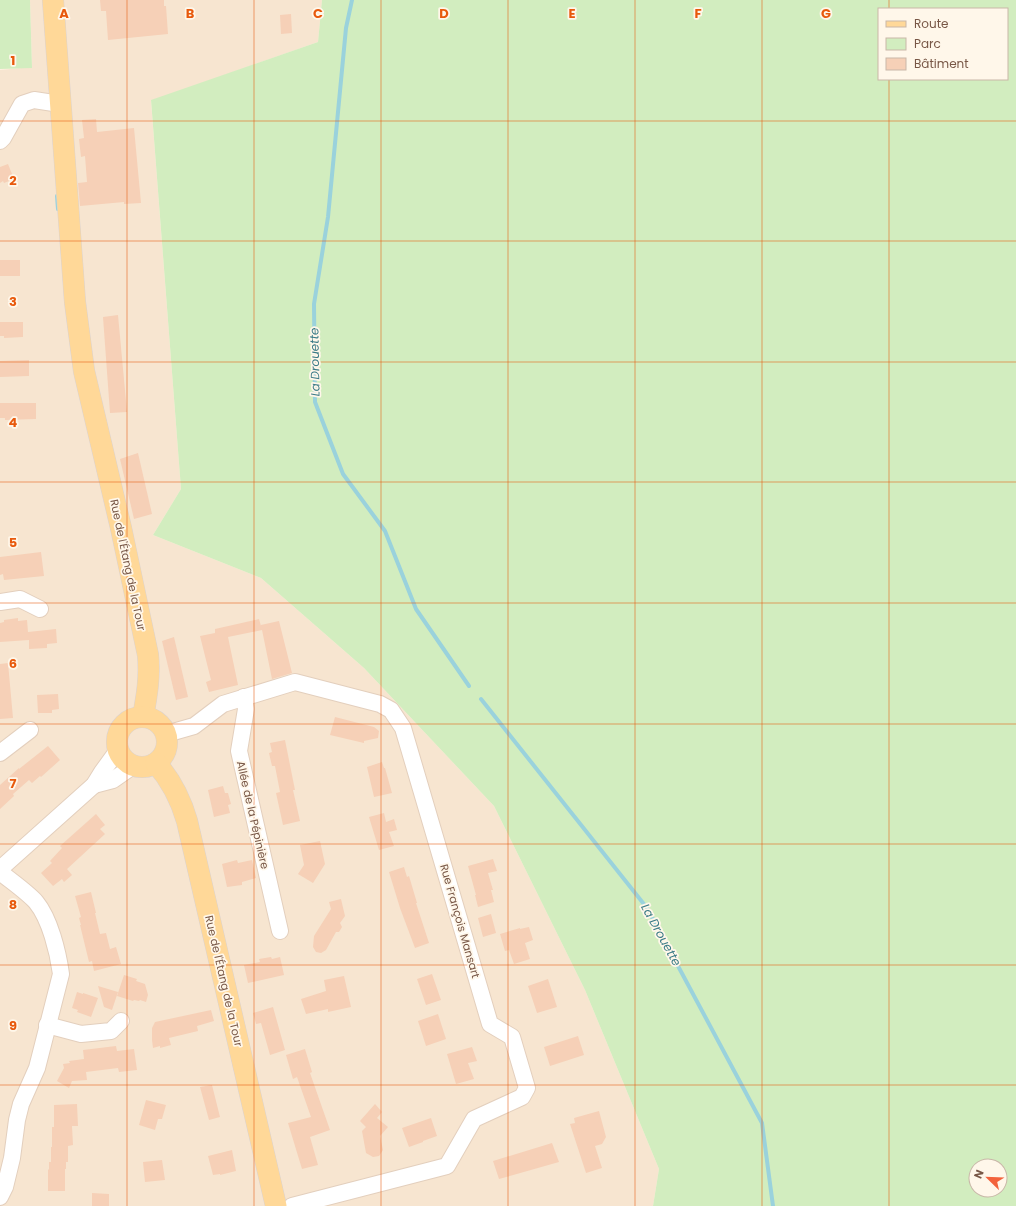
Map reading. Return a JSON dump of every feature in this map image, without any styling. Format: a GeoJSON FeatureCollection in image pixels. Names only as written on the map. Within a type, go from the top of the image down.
{"type":"FeatureCollection","features":[{"type":"Feature","properties":{"kind":"main road","name":"Rue de l'Étang de la Tour"},"geometry":{"type":"LineString","coordinates":[[53,0],[75,302],[84,372],[121,528],[148,655],[148,687],[143,717]]}},
{"type":"Feature","properties":{"kind":"main road"},"geometry":{"type":"LineString","coordinates":[[143,717],[157,722],[166,734],[166,750],[162,758],[149,767],[140,768],[123,760],[116,742],[122,727],[128,721],[135,718],[143,717]]}},
{"type":"Feature","properties":{"kind":"main road","name":"Rue de l'Étang de la Tour"},"geometry":{"type":"LineString","coordinates":[[156,763],[178,796],[184,809],[276,1206]]}},
{"type":"Feature","properties":{"kind":"street"},"geometry":{"type":"LineString","coordinates":[[0,141],[22,104],[34,100],[60,104]]}},
{"type":"Feature","properties":{"kind":"street"},"geometry":{"type":"LineString","coordinates":[[0,602],[20,599],[40,609]]}},
{"type":"Feature","properties":{"kind":"street","name":"Rue François Mansart"},"geometry":{"type":"LineString","coordinates":[[166,734],[194,726],[224,704],[295,682],[380,704],[391,710],[403,728],[490,1024],[512,1038],[527,1088],[522,1097],[474,1119],[448,1166],[292,1206]]}},
{"type":"Feature","properties":{"kind":"street","name":"Allée de la Pépinière"},"geometry":{"type":"LineString","coordinates":[[244,697],[246,709],[239,752],[280,931]]}},
{"type":"Feature","properties":{"kind":"street"},"geometry":{"type":"LineString","coordinates":[[0,753],[30,730]]}},
{"type":"Feature","properties":{"kind":"street"},"geometry":{"type":"LineString","coordinates":[[0,1198],[5,1187],[12,1158],[17,1120],[21,1104],[37,1068],[61,974],[59,959],[46,916],[35,901],[0,871],[94,785],[118,750]]}},
{"type":"Feature","properties":{"kind":"street"},"geometry":{"type":"LineString","coordinates":[[94,785],[113,780],[133,766]]}},
{"type":"Feature","properties":{"kind":"street"},"geometry":{"type":"LineString","coordinates":[[47,1025],[81,1034],[111,1031],[121,1021]]}},
{"type":"Feature","properties":{"kind":"shaded area"},"geometry":{"type":"Polygon","coordinates":[[[30,0],[322,0],[318,42],[151,101],[181,489],[153,535],[261,578],[364,668],[494,806],[585,990],[659,1169],[653,1206],[0,1206],[0,70],[32,67],[30,0]]]}},
{"type":"Feature","properties":{"kind":"green space"},"geometry":{"type":"Polygon","coordinates":[[[0,0],[30,0],[32,68],[0,69],[0,0]]]}},
{"type":"Feature","properties":{"kind":"green space"},"geometry":{"type":"Polygon","coordinates":[[[322,0],[1016,0],[1016,1206],[653,1206],[659,1169],[585,990],[494,806],[364,668],[261,578],[153,535],[181,489],[151,100],[318,42],[322,0]]]}},
{"type":"Feature","properties":{"kind":"building"},"geometry":{"type":"Polygon","coordinates":[[[100,0],[164,0],[164,6],[166,6],[168,34],[108,40],[106,11],[101,11],[100,0]]]}},
{"type":"Feature","properties":{"kind":"building"},"geometry":{"type":"Polygon","coordinates":[[[291,14],[292,33],[281,34],[280,15],[291,14]]]}},
{"type":"Feature","properties":{"kind":"building"},"geometry":{"type":"Polygon","coordinates":[[[96,119],[97,132],[134,128],[141,203],[124,204],[124,202],[80,206],[78,183],[87,182],[85,156],[81,157],[79,139],[84,138],[82,120],[96,119]]]}},
{"type":"Feature","properties":{"kind":"building"},"geometry":{"type":"Polygon","coordinates":[[[8,164],[14,179],[0,183],[0,167],[8,164]]]}},
{"type":"Feature","properties":{"kind":"building"},"geometry":{"type":"Polygon","coordinates":[[[0,260],[20,260],[20,276],[0,276],[0,260]]]}},
{"type":"Feature","properties":{"kind":"building"},"geometry":{"type":"Polygon","coordinates":[[[118,315],[127,412],[110,413],[103,317],[118,315]]]}},
{"type":"Feature","properties":{"kind":"building"},"geometry":{"type":"Polygon","coordinates":[[[0,322],[23,322],[23,337],[4,338],[4,336],[0,336],[0,322]]]}},
{"type":"Feature","properties":{"kind":"building"},"geometry":{"type":"Polygon","coordinates":[[[29,360],[29,376],[0,377],[0,361],[29,360]]]}},
{"type":"Feature","properties":{"kind":"building"},"geometry":{"type":"Polygon","coordinates":[[[0,403],[36,403],[36,419],[5,420],[5,418],[0,418],[0,403]]]}},
{"type":"Feature","properties":{"kind":"building"},"geometry":{"type":"Polygon","coordinates":[[[138,453],[152,514],[134,519],[120,459],[138,453]]]}},
{"type":"Feature","properties":{"kind":"building"},"geometry":{"type":"Polygon","coordinates":[[[41,552],[44,576],[4,580],[3,574],[0,575],[0,557],[41,552]]]}},
{"type":"Feature","properties":{"kind":"building"},"geometry":{"type":"Polygon","coordinates":[[[18,618],[18,621],[27,620],[28,632],[56,629],[57,643],[47,644],[47,648],[29,649],[29,640],[0,642],[0,623],[4,622],[4,620],[18,618]]]}},
{"type":"Feature","properties":{"kind":"building"},"geometry":{"type":"Polygon","coordinates":[[[259,619],[261,626],[279,621],[292,673],[272,679],[262,630],[228,637],[238,685],[209,692],[206,682],[211,680],[200,636],[215,633],[215,629],[259,619]]]}},
{"type":"Feature","properties":{"kind":"building"},"geometry":{"type":"Polygon","coordinates":[[[174,637],[188,697],[176,700],[162,641],[174,637]]]}},
{"type":"Feature","properties":{"kind":"building"},"geometry":{"type":"Polygon","coordinates":[[[8,663],[13,718],[0,719],[0,664],[8,663]]]}},
{"type":"Feature","properties":{"kind":"building"},"geometry":{"type":"Polygon","coordinates":[[[58,694],[59,709],[52,710],[52,713],[38,713],[37,695],[58,694]]]}},
{"type":"Feature","properties":{"kind":"building"},"geometry":{"type":"Polygon","coordinates":[[[335,717],[374,727],[379,731],[378,738],[364,741],[364,743],[330,735],[335,717]]]}},
{"type":"Feature","properties":{"kind":"building"},"geometry":{"type":"Polygon","coordinates":[[[285,740],[295,790],[293,790],[300,821],[283,825],[276,793],[280,792],[275,766],[272,766],[269,753],[272,752],[270,743],[285,740]]]}},
{"type":"Feature","properties":{"kind":"building"},"geometry":{"type":"Polygon","coordinates":[[[48,746],[60,760],[32,783],[29,780],[13,794],[14,796],[0,809],[0,785],[19,768],[48,746]]]}},
{"type":"Feature","properties":{"kind":"building"},"geometry":{"type":"Polygon","coordinates":[[[382,762],[392,793],[374,797],[367,767],[382,762]]]}},
{"type":"Feature","properties":{"kind":"building"},"geometry":{"type":"Polygon","coordinates":[[[223,786],[225,793],[228,793],[231,804],[228,805],[230,813],[214,817],[208,790],[223,786]]]}},
{"type":"Feature","properties":{"kind":"building"},"geometry":{"type":"Polygon","coordinates":[[[384,813],[386,822],[394,819],[397,830],[389,832],[394,846],[379,850],[369,817],[384,813]]]}},
{"type":"Feature","properties":{"kind":"building"},"geometry":{"type":"Polygon","coordinates":[[[96,814],[105,825],[100,829],[105,834],[67,869],[72,875],[64,882],[62,879],[53,886],[41,873],[52,863],[50,861],[62,848],[60,846],[96,814]]]}},
{"type":"Feature","properties":{"kind":"building"},"geometry":{"type":"Polygon","coordinates":[[[320,841],[325,864],[313,883],[298,874],[304,865],[300,845],[320,841]]]}},
{"type":"Feature","properties":{"kind":"building"},"geometry":{"type":"Polygon","coordinates":[[[493,859],[497,871],[488,873],[493,890],[491,890],[494,902],[478,907],[468,866],[493,859]]]}},
{"type":"Feature","properties":{"kind":"building"},"geometry":{"type":"Polygon","coordinates":[[[237,860],[238,863],[252,860],[256,878],[242,882],[242,885],[227,887],[222,864],[237,860]]]}},
{"type":"Feature","properties":{"kind":"building"},"geometry":{"type":"Polygon","coordinates":[[[404,867],[407,877],[409,876],[429,943],[415,948],[400,908],[389,872],[404,867]]]}},
{"type":"Feature","properties":{"kind":"building"},"geometry":{"type":"Polygon","coordinates":[[[91,892],[100,934],[106,933],[110,949],[116,947],[121,964],[94,971],[92,961],[89,962],[80,925],[79,918],[81,917],[75,896],[91,892]]]}},
{"type":"Feature","properties":{"kind":"building"},"geometry":{"type":"Polygon","coordinates":[[[341,899],[345,916],[340,923],[342,927],[339,932],[336,932],[326,950],[321,953],[316,952],[313,947],[314,936],[331,909],[329,902],[341,899]]]}},
{"type":"Feature","properties":{"kind":"building"},"geometry":{"type":"Polygon","coordinates":[[[491,914],[496,933],[483,937],[478,918],[491,914]]]}},
{"type":"Feature","properties":{"kind":"building"},"geometry":{"type":"Polygon","coordinates":[[[529,927],[533,940],[525,943],[530,959],[514,964],[509,950],[505,951],[500,934],[529,927]]]}},
{"type":"Feature","properties":{"kind":"building"},"geometry":{"type":"Polygon","coordinates":[[[271,957],[272,959],[280,957],[284,975],[248,983],[244,965],[260,962],[259,959],[271,957]]]}},
{"type":"Feature","properties":{"kind":"building"},"geometry":{"type":"Polygon","coordinates":[[[432,974],[441,1000],[426,1005],[417,979],[432,974]]]}},
{"type":"Feature","properties":{"kind":"building"},"geometry":{"type":"Polygon","coordinates":[[[124,975],[137,979],[136,981],[145,984],[148,995],[146,1002],[140,1000],[133,1001],[117,996],[124,975]]]}},
{"type":"Feature","properties":{"kind":"building"},"geometry":{"type":"Polygon","coordinates":[[[344,976],[351,1007],[328,1012],[328,1009],[306,1014],[301,999],[326,991],[324,980],[344,976]]]}},
{"type":"Feature","properties":{"kind":"building"},"geometry":{"type":"Polygon","coordinates":[[[548,979],[557,1007],[537,1013],[528,986],[548,979]]]}},
{"type":"Feature","properties":{"kind":"building"},"geometry":{"type":"Polygon","coordinates":[[[98,986],[118,992],[112,1010],[104,1007],[98,986]]]}},
{"type":"Feature","properties":{"kind":"building"},"geometry":{"type":"Polygon","coordinates":[[[77,992],[98,998],[91,1017],[77,1012],[78,1010],[72,1008],[77,992]]]}},
{"type":"Feature","properties":{"kind":"building"},"geometry":{"type":"Polygon","coordinates":[[[273,1007],[285,1050],[270,1055],[261,1023],[256,1024],[253,1013],[273,1007]]]}},
{"type":"Feature","properties":{"kind":"building"},"geometry":{"type":"Polygon","coordinates":[[[211,1010],[214,1021],[197,1026],[198,1031],[169,1038],[171,1045],[153,1048],[152,1028],[155,1022],[211,1010]]]}},
{"type":"Feature","properties":{"kind":"building"},"geometry":{"type":"Polygon","coordinates":[[[438,1014],[446,1039],[426,1046],[418,1021],[438,1014]]]}},
{"type":"Feature","properties":{"kind":"building"},"geometry":{"type":"Polygon","coordinates":[[[578,1036],[584,1055],[550,1066],[544,1047],[578,1036]]]}},
{"type":"Feature","properties":{"kind":"building"},"geometry":{"type":"Polygon","coordinates":[[[116,1046],[117,1051],[134,1049],[137,1070],[119,1072],[118,1068],[86,1072],[87,1080],[72,1081],[69,1088],[57,1081],[64,1068],[63,1064],[70,1063],[69,1061],[84,1059],[83,1050],[116,1046]]]}},
{"type":"Feature","properties":{"kind":"building"},"geometry":{"type":"Polygon","coordinates":[[[472,1047],[477,1061],[468,1063],[474,1079],[456,1084],[447,1054],[472,1047]]]}},
{"type":"Feature","properties":{"kind":"building"},"geometry":{"type":"Polygon","coordinates":[[[305,1049],[312,1072],[310,1073],[330,1130],[310,1137],[318,1165],[302,1169],[288,1123],[311,1117],[297,1077],[293,1079],[286,1055],[305,1049]]]}},
{"type":"Feature","properties":{"kind":"building"},"geometry":{"type":"Polygon","coordinates":[[[212,1085],[220,1117],[209,1120],[200,1087],[212,1085]]]}},
{"type":"Feature","properties":{"kind":"building"},"geometry":{"type":"Polygon","coordinates":[[[146,1100],[166,1105],[162,1119],[158,1119],[155,1130],[139,1125],[146,1100]]]}},
{"type":"Feature","properties":{"kind":"building"},"geometry":{"type":"Polygon","coordinates":[[[77,1104],[78,1126],[72,1126],[73,1145],[68,1146],[68,1162],[66,1162],[65,1169],[65,1191],[48,1191],[48,1170],[49,1162],[51,1162],[52,1127],[54,1127],[54,1105],[77,1104]]]}},
{"type":"Feature","properties":{"kind":"building"},"geometry":{"type":"Polygon","coordinates":[[[375,1104],[382,1112],[377,1118],[388,1127],[380,1136],[383,1150],[379,1156],[373,1157],[366,1153],[362,1131],[366,1127],[360,1121],[375,1104]]]}},
{"type":"Feature","properties":{"kind":"building"},"geometry":{"type":"Polygon","coordinates":[[[599,1111],[606,1137],[602,1144],[595,1146],[602,1168],[586,1173],[570,1124],[575,1123],[574,1118],[599,1111]]]}},
{"type":"Feature","properties":{"kind":"building"},"geometry":{"type":"Polygon","coordinates":[[[431,1118],[437,1136],[409,1147],[402,1128],[431,1118]]]}},
{"type":"Feature","properties":{"kind":"building"},"geometry":{"type":"Polygon","coordinates":[[[552,1143],[559,1162],[499,1179],[493,1161],[552,1143]]]}},
{"type":"Feature","properties":{"kind":"building"},"geometry":{"type":"Polygon","coordinates":[[[232,1150],[236,1171],[213,1175],[208,1156],[232,1150]]]}},
{"type":"Feature","properties":{"kind":"building"},"geometry":{"type":"Polygon","coordinates":[[[162,1160],[165,1180],[145,1182],[143,1162],[162,1160]]]}},
{"type":"Feature","properties":{"kind":"building"},"geometry":{"type":"Polygon","coordinates":[[[92,1193],[109,1194],[109,1206],[92,1206],[92,1193]]]}},
{"type":"Feature","properties":{"kind":"waterway","name":"La Drouette"},"geometry":{"type":"LineString","coordinates":[[352,0],[346,28],[328,217],[314,304],[315,402],[343,474],[385,531],[416,609],[469,686]]}},
{"type":"Feature","properties":{"kind":"waterway"},"geometry":{"type":"LineString","coordinates":[[57,196],[58,209]]}},
{"type":"Feature","properties":{"kind":"waterway","name":"La Drouette"},"geometry":{"type":"LineString","coordinates":[[481,699],[647,908],[762,1123],[773,1206]]}}]}
